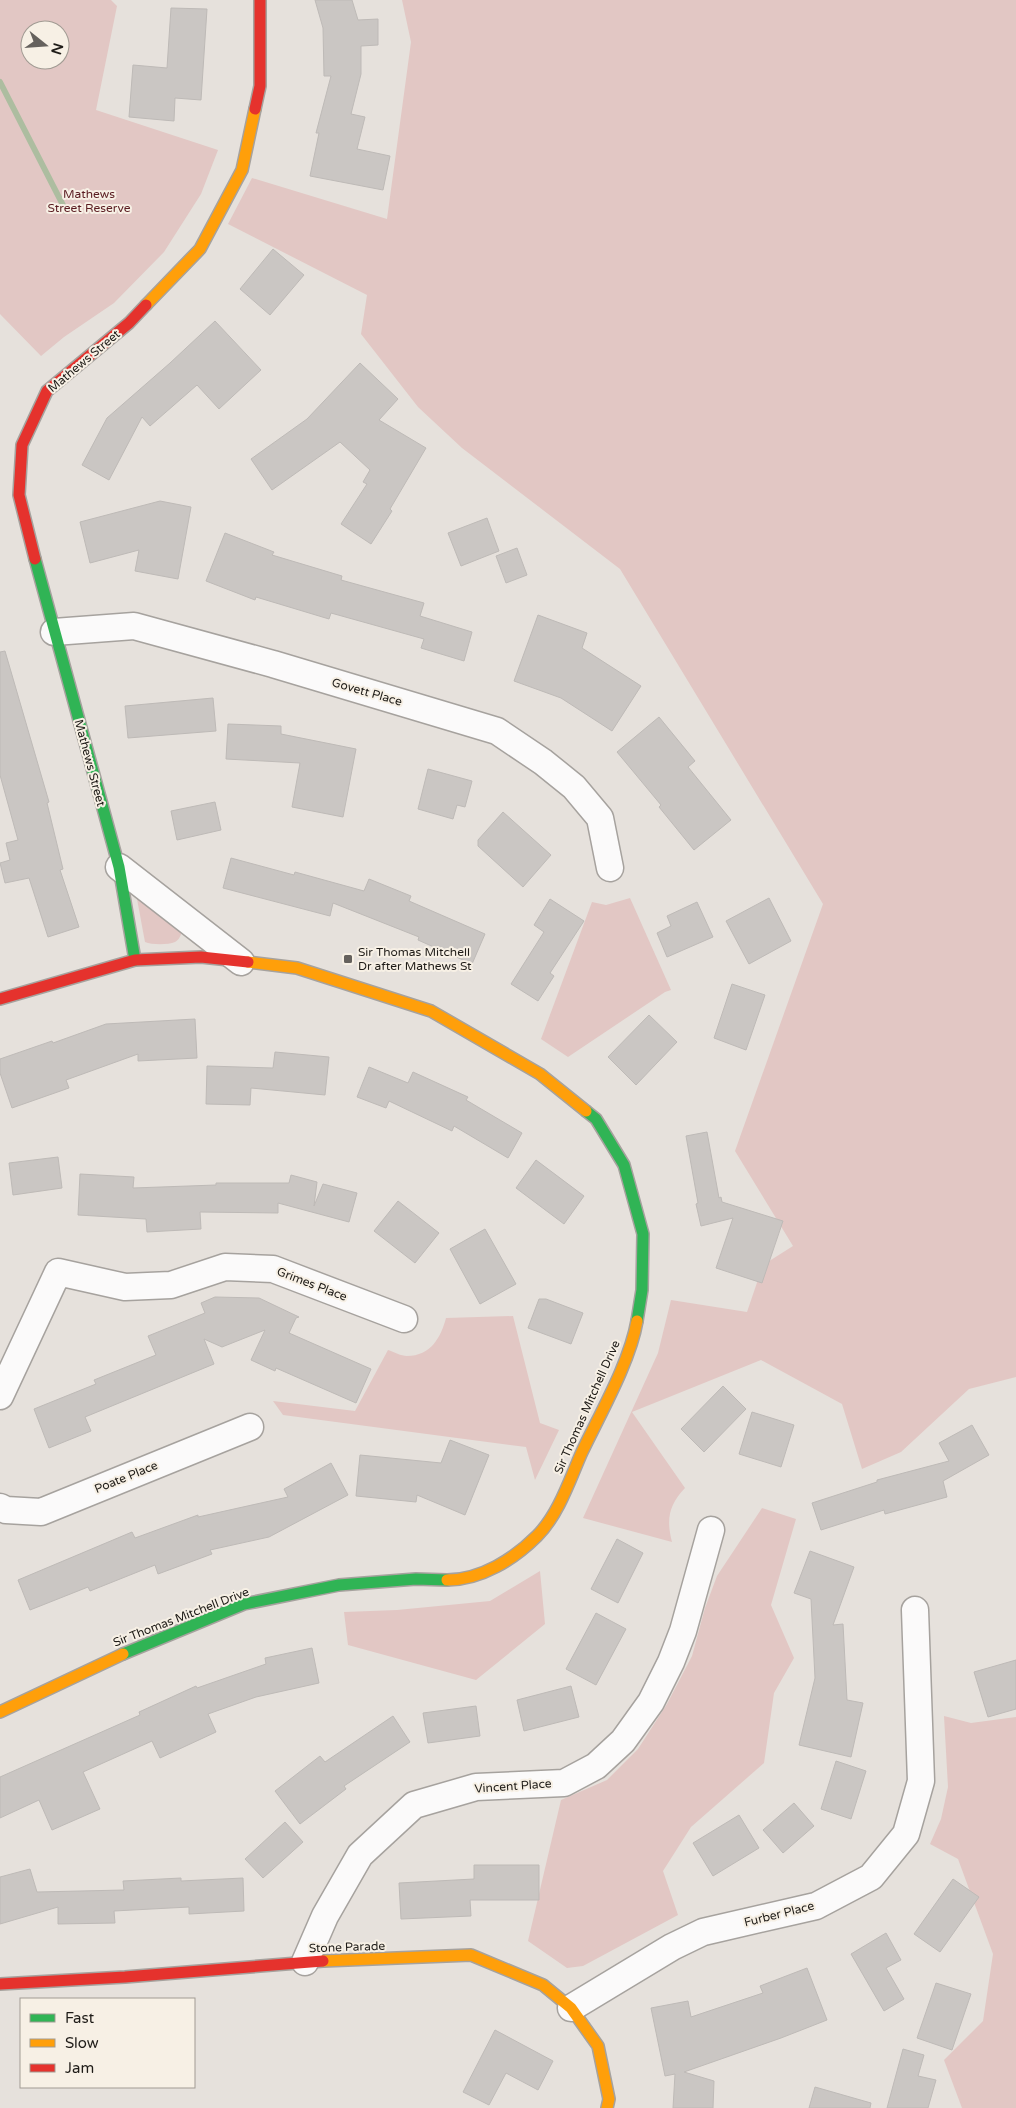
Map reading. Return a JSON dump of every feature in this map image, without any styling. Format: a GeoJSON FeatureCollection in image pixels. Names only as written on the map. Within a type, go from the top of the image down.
{"type":"FeatureCollection","features":[{"type":"Feature","properties":{"kind":"street","name":"Mathews Street"},"geometry":{"type":"LineString","coordinates":[[135,960],[119,867],[54,632],[19,495],[22,445],[47,391],[128,323],[200,249],[242,170],[260,86],[260,0]]}},
{"type":"Feature","properties":{"kind":"street","name":"Govett Place"},"geometry":{"type":"LineString","coordinates":[[54,632],[134,626],[273,664],[497,731],[543,762],[574,787],[600,818],[610,868]]}},
{"type":"Feature","properties":{"kind":"street"},"geometry":{"type":"LineString","coordinates":[[119,867],[241,962]]}},
{"type":"Feature","properties":{"kind":"street","name":"Sir Thomas Mitchell Drive"},"geometry":{"type":"LineString","coordinates":[[0,999],[135,960],[201,957],[297,968],[431,1011],[540,1074],[596,1119],[624,1165],[643,1234],[642,1290],[636,1326],[621,1370],[555,1510],[539,1534],[520,1553],[488,1571],[460,1580],[416,1579],[339,1584],[244,1604],[140,1646],[0,1712]]}},
{"type":"Feature","properties":{"kind":"street","name":"Grimes Place"},"geometry":{"type":"LineString","coordinates":[[0,1396],[58,1272],[125,1287],[171,1285],[226,1268],[273,1269],[404,1319]]}},
{"type":"Feature","properties":{"kind":"street","name":"Poate Place"},"geometry":{"type":"LineString","coordinates":[[0,1507],[6,1510],[41,1512],[250,1426]]}},
{"type":"Feature","properties":{"kind":"street","name":"Vincent Place"},"geometry":{"type":"LineString","coordinates":[[305,1962],[325,1916],[360,1855],[414,1805],[476,1787],[564,1782],[596,1766],[623,1741],[651,1702],[672,1662],[683,1631],[711,1530]]}},
{"type":"Feature","properties":{"kind":"street","name":"Furber Place"},"geometry":{"type":"LineString","coordinates":[[571,2008],[672,1947],[703,1932],[816,1906],[871,1877],[906,1834],[921,1781],[915,1610]]}},
{"type":"Feature","properties":{"kind":"street","name":"Stone Parade"},"geometry":{"type":"LineString","coordinates":[[0,1984],[125,1977],[305,1962],[471,1955],[543,1985],[571,2008],[598,2046],[609,2099],[607,2108]]}},
{"type":"Feature","properties":{"kind":"green space","name":"Mathews Street Reserve"},"geometry":{"type":"Polygon","coordinates":[[[0,0],[111,0],[117,6],[96,110],[218,150],[201,194],[164,252],[114,303],[64,337],[41,356],[0,314],[0,0]]]}},
{"type":"Feature","properties":{"kind":"green space"},"geometry":{"type":"Polygon","coordinates":[[[402,0],[1016,0],[1016,1377],[969,1389],[901,1452],[862,1469],[842,1404],[761,1360],[632,1412],[685,1488],[675,1500],[670,1513],[669,1526],[672,1542],[583,1518],[658,1353],[671,1300],[747,1312],[763,1265],[793,1246],[735,1151],[823,904],[620,569],[462,448],[418,407],[361,334],[367,295],[228,224],[252,178],[387,219],[411,42],[402,0]]]}},
{"type":"Feature","properties":{"kind":"green space"},"geometry":{"type":"Polygon","coordinates":[[[630,898],[671,990],[665,992],[568,1057],[541,1039],[592,902],[606,905],[630,898]]]}},
{"type":"Feature","properties":{"kind":"green space"},"geometry":{"type":"Polygon","coordinates":[[[137,899],[146,899],[182,931],[178,940],[164,944],[145,942],[137,899]]]}},
{"type":"Feature","properties":{"kind":"green space"},"geometry":{"type":"Polygon","coordinates":[[[513,1316],[540,1423],[559,1430],[535,1480],[526,1447],[283,1415],[273,1401],[355,1411],[388,1350],[405,1356],[423,1353],[438,1338],[446,1318],[513,1316]]]}},
{"type":"Feature","properties":{"kind":"green space"},"geometry":{"type":"Polygon","coordinates":[[[762,1508],[796,1519],[771,1605],[794,1658],[774,1693],[764,1763],[691,1827],[663,1871],[678,1915],[583,1966],[567,1968],[528,1941],[561,1800],[607,1780],[638,1749],[667,1704],[692,1656],[705,1608],[717,1576],[762,1508]]]}},
{"type":"Feature","properties":{"kind":"green space"},"geometry":{"type":"Polygon","coordinates":[[[540,1571],[545,1624],[476,1680],[348,1645],[344,1612],[397,1610],[490,1601],[540,1571]]]}},
{"type":"Feature","properties":{"kind":"green space"},"geometry":{"type":"Polygon","coordinates":[[[944,1716],[971,1723],[1016,1717],[1016,2108],[962,2108],[944,2060],[983,2021],[993,1954],[958,1859],[930,1844],[941,1819],[948,1787],[944,1716]]]}},
{"type":"Feature","properties":{"kind":"building"},"geometry":{"type":"Polygon","coordinates":[[[315,0],[352,0],[358,20],[378,19],[378,45],[361,46],[361,74],[351,114],[365,117],[357,149],[390,156],[383,190],[310,176],[319,133],[316,133],[331,76],[324,76],[323,28],[315,0]]]}},
{"type":"Feature","properties":{"kind":"building"},"geometry":{"type":"Polygon","coordinates":[[[171,8],[207,9],[201,100],[175,98],[174,121],[129,117],[133,65],[167,68],[171,8]]]}},
{"type":"Feature","properties":{"kind":"building"},"geometry":{"type":"Polygon","coordinates":[[[273,249],[304,275],[270,315],[240,289],[273,249]]]}},
{"type":"Feature","properties":{"kind":"building"},"geometry":{"type":"Polygon","coordinates":[[[215,321],[261,370],[219,409],[197,385],[150,426],[142,417],[109,480],[82,465],[107,418],[215,321]]]}},
{"type":"Feature","properties":{"kind":"building"},"geometry":{"type":"Polygon","coordinates":[[[360,363],[398,399],[379,420],[426,448],[390,509],[392,511],[371,544],[341,524],[367,484],[363,482],[370,470],[340,442],[272,490],[251,459],[307,419],[360,363]]]}},
{"type":"Feature","properties":{"kind":"building"},"geometry":{"type":"Polygon","coordinates":[[[160,501],[191,507],[178,579],[135,571],[139,550],[90,563],[80,522],[160,501]]]}},
{"type":"Feature","properties":{"kind":"building"},"geometry":{"type":"Polygon","coordinates":[[[487,518],[499,551],[461,566],[448,533],[487,518]]]}},
{"type":"Feature","properties":{"kind":"building"},"geometry":{"type":"Polygon","coordinates":[[[225,533],[274,552],[272,555],[342,576],[341,580],[424,603],[420,616],[472,632],[464,661],[421,648],[424,639],[331,613],[329,619],[256,597],[255,600],[206,581],[225,533]]]}},
{"type":"Feature","properties":{"kind":"building"},"geometry":{"type":"Polygon","coordinates":[[[517,548],[527,575],[506,583],[496,556],[517,548]]]}},
{"type":"Feature","properties":{"kind":"building"},"geometry":{"type":"Polygon","coordinates":[[[538,615],[587,633],[582,648],[641,686],[612,731],[561,698],[514,681],[538,615]]]}},
{"type":"Feature","properties":{"kind":"building"},"geometry":{"type":"Polygon","coordinates":[[[5,651],[49,802],[47,803],[63,869],[60,870],[79,927],[48,937],[29,878],[5,883],[0,863],[10,860],[6,843],[18,840],[0,775],[0,652],[5,651]]]}},
{"type":"Feature","properties":{"kind":"building"},"geometry":{"type":"Polygon","coordinates":[[[213,698],[216,731],[128,738],[125,706],[213,698]]]}},
{"type":"Feature","properties":{"kind":"building"},"geometry":{"type":"Polygon","coordinates":[[[659,717],[695,761],[688,767],[731,820],[694,850],[659,807],[661,805],[617,752],[659,717]]]}},
{"type":"Feature","properties":{"kind":"building"},"geometry":{"type":"Polygon","coordinates":[[[228,724],[281,726],[281,734],[356,749],[343,817],[292,807],[300,763],[226,759],[228,724]]]}},
{"type":"Feature","properties":{"kind":"building"},"geometry":{"type":"Polygon","coordinates":[[[428,769],[472,781],[465,807],[457,805],[453,819],[418,809],[428,769]]]}},
{"type":"Feature","properties":{"kind":"building"},"geometry":{"type":"Polygon","coordinates":[[[215,802],[221,830],[177,840],[171,811],[215,802]]]}},
{"type":"Feature","properties":{"kind":"building"},"geometry":{"type":"Polygon","coordinates":[[[503,812],[551,855],[523,887],[478,846],[478,840],[503,812]]]}},
{"type":"Feature","properties":{"kind":"building"},"geometry":{"type":"Polygon","coordinates":[[[231,858],[294,875],[295,872],[364,891],[369,879],[411,896],[409,901],[485,934],[472,964],[418,940],[419,937],[333,903],[330,916],[223,888],[231,858]]]}},
{"type":"Feature","properties":{"kind":"building"},"geometry":{"type":"Polygon","coordinates":[[[769,898],[791,941],[749,964],[726,921],[769,898]]]}},
{"type":"Feature","properties":{"kind":"building"},"geometry":{"type":"Polygon","coordinates":[[[550,899],[584,921],[550,973],[554,976],[538,1001],[511,984],[544,932],[534,925],[550,899]]]}},
{"type":"Feature","properties":{"kind":"building"},"geometry":{"type":"Polygon","coordinates":[[[697,902],[713,937],[667,957],[657,933],[671,926],[667,916],[697,902]]]}},
{"type":"Feature","properties":{"kind":"building"},"geometry":{"type":"Polygon","coordinates":[[[732,984],[765,995],[746,1050],[714,1038],[732,984]]]}},
{"type":"Feature","properties":{"kind":"building"},"geometry":{"type":"Polygon","coordinates":[[[649,1015],[677,1042],[636,1085],[608,1057],[649,1015]]]}},
{"type":"Feature","properties":{"kind":"building"},"geometry":{"type":"Polygon","coordinates":[[[195,1019],[197,1058],[138,1061],[138,1054],[66,1080],[69,1088],[12,1108],[0,1073],[0,1059],[106,1024],[195,1019]]]}},
{"type":"Feature","properties":{"kind":"building"},"geometry":{"type":"Polygon","coordinates":[[[275,1052],[329,1057],[325,1095],[251,1088],[250,1105],[206,1104],[207,1066],[273,1068],[275,1052]]]}},
{"type":"Feature","properties":{"kind":"building"},"geometry":{"type":"Polygon","coordinates":[[[369,1067],[408,1083],[413,1072],[468,1097],[466,1100],[522,1133],[508,1158],[454,1126],[452,1131],[389,1101],[386,1108],[357,1097],[369,1067]]]}},
{"type":"Feature","properties":{"kind":"building"},"geometry":{"type":"Polygon","coordinates":[[[707,1132],[719,1198],[721,1197],[722,1202],[783,1221],[762,1283],[716,1268],[733,1218],[701,1226],[686,1136],[707,1132]]]}},
{"type":"Feature","properties":{"kind":"building"},"geometry":{"type":"Polygon","coordinates":[[[58,1157],[62,1188],[13,1195],[9,1163],[58,1157]]]}},
{"type":"Feature","properties":{"kind":"building"},"geometry":{"type":"Polygon","coordinates":[[[536,1160],[584,1196],[564,1224],[516,1188],[536,1160]]]}},
{"type":"Feature","properties":{"kind":"building"},"geometry":{"type":"Polygon","coordinates":[[[80,1174],[134,1177],[133,1188],[216,1185],[216,1183],[289,1183],[291,1175],[317,1182],[314,1206],[323,1184],[357,1193],[349,1222],[278,1203],[278,1213],[200,1212],[201,1229],[147,1232],[146,1219],[78,1215],[80,1174]]]}},
{"type":"Feature","properties":{"kind":"building"},"geometry":{"type":"Polygon","coordinates":[[[398,1201],[439,1233],[415,1263],[374,1231],[398,1201]]]}},
{"type":"Feature","properties":{"kind":"building"},"geometry":{"type":"Polygon","coordinates":[[[485,1229],[516,1284],[480,1304],[450,1249],[485,1229]]]}},
{"type":"Feature","properties":{"kind":"building"},"geometry":{"type":"Polygon","coordinates":[[[215,1297],[259,1298],[299,1317],[296,1318],[289,1333],[371,1369],[356,1403],[276,1368],[275,1371],[251,1360],[265,1330],[222,1347],[204,1339],[214,1364],[85,1417],[91,1431],[49,1448],[34,1409],[96,1384],[94,1380],[156,1355],[148,1336],[205,1313],[201,1303],[215,1297]]]}},
{"type":"Feature","properties":{"kind":"building"},"geometry":{"type":"Polygon","coordinates":[[[539,1299],[546,1299],[583,1313],[571,1344],[528,1328],[539,1299]]]}},
{"type":"Feature","properties":{"kind":"building"},"geometry":{"type":"Polygon","coordinates":[[[723,1386],[746,1409],[704,1452],[681,1429],[723,1386]]]}},
{"type":"Feature","properties":{"kind":"building"},"geometry":{"type":"Polygon","coordinates":[[[752,1412],[794,1425],[781,1467],[739,1454],[752,1412]]]}},
{"type":"Feature","properties":{"kind":"building"},"geometry":{"type":"Polygon","coordinates":[[[972,1425],[989,1455],[943,1481],[947,1497],[885,1514],[884,1510],[821,1530],[812,1503],[877,1482],[877,1480],[949,1461],[939,1443],[972,1425]]]}},
{"type":"Feature","properties":{"kind":"building"},"geometry":{"type":"Polygon","coordinates":[[[450,1440],[489,1455],[465,1515],[417,1495],[416,1502],[356,1496],[360,1455],[441,1463],[450,1440]]]}},
{"type":"Feature","properties":{"kind":"building"},"geometry":{"type":"Polygon","coordinates":[[[331,1463],[348,1495],[269,1537],[210,1550],[212,1554],[158,1574],[155,1565],[90,1591],[88,1587],[30,1610],[18,1580],[132,1532],[135,1538],[198,1515],[198,1517],[288,1497],[284,1489],[331,1463]]]}},
{"type":"Feature","properties":{"kind":"building"},"geometry":{"type":"Polygon","coordinates":[[[617,1539],[643,1553],[618,1603],[591,1589],[617,1539]]]}},
{"type":"Feature","properties":{"kind":"building"},"geometry":{"type":"Polygon","coordinates":[[[810,1551],[854,1567],[833,1625],[843,1624],[847,1700],[863,1703],[851,1757],[799,1745],[815,1678],[811,1599],[794,1593],[810,1551]]]}},
{"type":"Feature","properties":{"kind":"building"},"geometry":{"type":"Polygon","coordinates":[[[596,1613],[626,1629],[596,1685],[566,1669],[596,1613]]]}},
{"type":"Feature","properties":{"kind":"building"},"geometry":{"type":"Polygon","coordinates":[[[312,1648],[319,1683],[256,1697],[208,1714],[216,1732],[160,1758],[152,1741],[83,1772],[100,1809],[52,1830],[39,1800],[0,1818],[0,1777],[140,1715],[139,1712],[196,1686],[197,1688],[266,1664],[265,1658],[312,1648]]]}},
{"type":"Feature","properties":{"kind":"building"},"geometry":{"type":"Polygon","coordinates":[[[1016,1660],[1016,1709],[988,1717],[974,1672],[1016,1660]]]}},
{"type":"Feature","properties":{"kind":"building"},"geometry":{"type":"Polygon","coordinates":[[[571,1686],[579,1717],[524,1731],[517,1700],[571,1686]]]}},
{"type":"Feature","properties":{"kind":"building"},"geometry":{"type":"Polygon","coordinates":[[[476,1706],[480,1736],[428,1743],[423,1713],[476,1706]]]}},
{"type":"Feature","properties":{"kind":"building"},"geometry":{"type":"Polygon","coordinates":[[[393,1716],[410,1742],[344,1786],[346,1789],[300,1824],[275,1791],[320,1756],[325,1762],[393,1716]]]}},
{"type":"Feature","properties":{"kind":"building"},"geometry":{"type":"Polygon","coordinates":[[[836,1761],[866,1771],[851,1819],[821,1809],[836,1761]]]}},
{"type":"Feature","properties":{"kind":"building"},"geometry":{"type":"Polygon","coordinates":[[[794,1803],[814,1826],[783,1853],[763,1830],[794,1803]]]}},
{"type":"Feature","properties":{"kind":"building"},"geometry":{"type":"Polygon","coordinates":[[[739,1815],[759,1848],[713,1876],[693,1843],[739,1815]]]}},
{"type":"Feature","properties":{"kind":"building"},"geometry":{"type":"Polygon","coordinates":[[[285,1822],[303,1842],[263,1878],[245,1859],[285,1822]]]}},
{"type":"Feature","properties":{"kind":"building"},"geometry":{"type":"Polygon","coordinates":[[[474,1865],[539,1865],[539,1900],[470,1900],[471,1916],[401,1919],[399,1883],[474,1879],[474,1865]]]}},
{"type":"Feature","properties":{"kind":"building"},"geometry":{"type":"Polygon","coordinates":[[[30,1869],[37,1892],[124,1890],[123,1881],[181,1878],[181,1881],[243,1878],[244,1911],[189,1914],[189,1907],[114,1911],[115,1923],[58,1924],[58,1907],[0,1924],[0,1877],[30,1869]]]}},
{"type":"Feature","properties":{"kind":"building"},"geometry":{"type":"Polygon","coordinates":[[[953,1879],[979,1897],[940,1952],[914,1934],[953,1879]]]}},
{"type":"Feature","properties":{"kind":"building"},"geometry":{"type":"Polygon","coordinates":[[[886,1933],[901,1960],[886,1968],[904,1999],[884,2011],[851,1954],[886,1933]]]}},
{"type":"Feature","properties":{"kind":"building"},"geometry":{"type":"Polygon","coordinates":[[[807,1968],[827,2020],[684,2072],[714,2081],[713,2108],[673,2108],[675,2074],[665,2076],[651,2008],[688,2001],[691,2017],[763,1993],[760,1986],[807,1968]]]}},
{"type":"Feature","properties":{"kind":"building"},"geometry":{"type":"Polygon","coordinates":[[[936,1983],[971,1994],[952,2050],[917,2038],[936,1983]]]}},
{"type":"Feature","properties":{"kind":"building"},"geometry":{"type":"Polygon","coordinates":[[[495,2030],[553,2061],[538,2090],[506,2073],[489,2105],[463,2092],[495,2030]]]}},
{"type":"Feature","properties":{"kind":"building"},"geometry":{"type":"Polygon","coordinates":[[[903,2049],[924,2055],[918,2076],[936,2080],[928,2108],[887,2108],[903,2049]]]}},
{"type":"Feature","properties":{"kind":"building"},"geometry":{"type":"Polygon","coordinates":[[[815,2087],[871,2103],[870,2108],[809,2108],[815,2087]]]}},
{"type":"Feature","properties":{"kind":"waterway"},"geometry":{"type":"LineString","coordinates":[[0,82],[66,211]]}},
{"type":"Feature","properties":{"kind":"traffic: fast"},"geometry":{"type":"LineString","coordinates":[[35,559],[119,867],[135,960]]}},
{"type":"Feature","properties":{"kind":"traffic: fast"},"geometry":{"type":"LineString","coordinates":[[586,1111],[596,1119],[624,1165],[643,1234],[642,1290],[637,1321]]}},
{"type":"Feature","properties":{"kind":"traffic: fast"},"geometry":{"type":"LineString","coordinates":[[123,1654],[244,1604],[339,1585],[416,1579],[447,1580]]}},
{"type":"Feature","properties":{"kind":"traffic: slow"},"geometry":{"type":"LineString","coordinates":[[146,305],[200,249],[242,170],[255,109]]}},
{"type":"Feature","properties":{"kind":"traffic: slow"},"geometry":{"type":"LineString","coordinates":[[248,962],[297,968],[431,1011],[540,1074],[586,1111]]}},
{"type":"Feature","properties":{"kind":"traffic: slow"},"geometry":{"type":"LineString","coordinates":[[447,1580],[472,1576],[496,1567],[518,1553],[545,1527],[558,1507],[582,1452],[614,1388],[628,1353],[637,1321]]}},
{"type":"Feature","properties":{"kind":"traffic: slow"},"geometry":{"type":"LineString","coordinates":[[0,1712],[123,1654]]}},
{"type":"Feature","properties":{"kind":"traffic: slow"},"geometry":{"type":"LineString","coordinates":[[323,1961],[471,1955],[543,1985],[571,2008],[598,2046],[609,2099],[607,2108]]}},
{"type":"Feature","properties":{"kind":"traffic: jam"},"geometry":{"type":"LineString","coordinates":[[255,109],[260,86],[260,0]]}},
{"type":"Feature","properties":{"kind":"traffic: jam"},"geometry":{"type":"LineString","coordinates":[[35,559],[19,495],[22,445],[47,391],[129,323],[146,305]]}},
{"type":"Feature","properties":{"kind":"traffic: jam"},"geometry":{"type":"LineString","coordinates":[[0,999],[135,960],[201,957],[248,962]]}},
{"type":"Feature","properties":{"kind":"traffic: jam"},"geometry":{"type":"LineString","coordinates":[[0,1984],[125,1977],[323,1961]]}},
{"type":"Feature","properties":{"kind":"place","name":"Sir Thomas Mitchell Dr after Mathews St"},"geometry":{"type":"Point","coordinates":[348,959]}}]}
